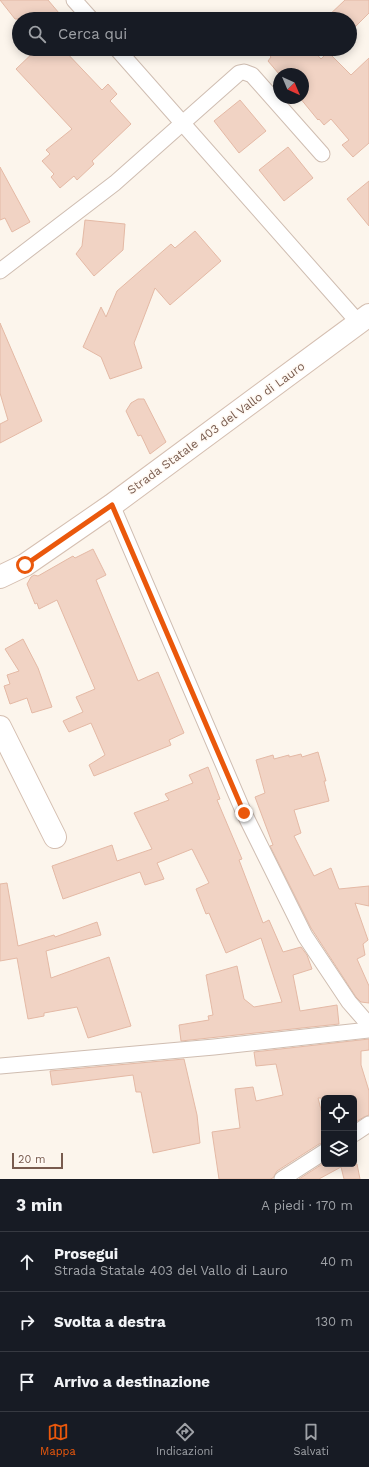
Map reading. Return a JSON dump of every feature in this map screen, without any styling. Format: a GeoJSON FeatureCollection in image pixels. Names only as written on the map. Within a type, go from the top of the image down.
{"type":"FeatureCollection","features":[{"type":"Feature","properties":{"kind":"main road","name":"Strada Statale 403 del Vallo di Lauro"},"geometry":{"type":"LineString","coordinates":[[0,577],[25,565],[112,505],[364,319]]}},
{"type":"Feature","properties":{"kind":"main road"},"geometry":{"type":"LineString","coordinates":[[0,726],[55,837]]}},
{"type":"Feature","properties":{"kind":"street"},"geometry":{"type":"LineString","coordinates":[[74,0],[85,12]]}},
{"type":"Feature","properties":{"kind":"street"},"geometry":{"type":"LineString","coordinates":[[123,56],[182,122],[364,319]]}},
{"type":"Feature","properties":{"kind":"street"},"geometry":{"type":"LineString","coordinates":[[0,271],[115,183],[239,72],[252,75],[322,154]]}},
{"type":"Feature","properties":{"kind":"street"},"geometry":{"type":"LineString","coordinates":[[112,505],[247,820],[305,936],[349,1002],[369,1025]]}},
{"type":"Feature","properties":{"kind":"street"},"geometry":{"type":"LineString","coordinates":[[0,1066],[369,1030]]}},
{"type":"Feature","properties":{"kind":"street"},"geometry":{"type":"LineString","coordinates":[[357,1132],[369,1124]]}},
{"type":"Feature","properties":{"kind":"street"},"geometry":{"type":"LineString","coordinates":[[282,1179],[321,1154]]}},
{"type":"Feature","properties":{"kind":"building"},"geometry":{"type":"Polygon","coordinates":[[[0,0],[48,0],[58,12],[12,12],[12,15],[0,0]]]}},
{"type":"Feature","properties":{"kind":"building"},"geometry":{"type":"Polygon","coordinates":[[[345,0],[369,0],[369,13],[357,25],[357,12],[332,12],[345,0]]]}},
{"type":"Feature","properties":{"kind":"building"},"geometry":{"type":"Polygon","coordinates":[[[30,56],[70,56],[102,90],[108,84],[117,94],[110,101],[131,124],[92,161],[94,164],[77,180],[74,176],[60,188],[51,177],[54,174],[42,161],[50,154],[46,150],[72,129],[16,69],[30,56]]]}},
{"type":"Feature","properties":{"kind":"building"},"geometry":{"type":"Polygon","coordinates":[[[270,56],[318,56],[321,59],[324,56],[332,56],[351,75],[369,58],[369,143],[353,157],[342,145],[349,140],[331,119],[324,125],[305,104],[309,104],[309,68],[274,68],[268,61],[270,56]]]}},
{"type":"Feature","properties":{"kind":"building"},"geometry":{"type":"Polygon","coordinates":[[[240,100],[266,131],[239,153],[214,121],[240,100]]]}},
{"type":"Feature","properties":{"kind":"building"},"geometry":{"type":"Polygon","coordinates":[[[288,147],[313,178],[284,201],[259,170],[288,147]]]}},
{"type":"Feature","properties":{"kind":"building"},"geometry":{"type":"Polygon","coordinates":[[[0,167],[30,222],[12,232],[5,218],[0,220],[0,167]]]}},
{"type":"Feature","properties":{"kind":"building"},"geometry":{"type":"Polygon","coordinates":[[[369,181],[369,226],[347,199],[369,181]]]}},
{"type":"Feature","properties":{"kind":"building"},"geometry":{"type":"Polygon","coordinates":[[[85,220],[125,224],[123,250],[94,276],[76,254],[82,246],[85,220]]]}},
{"type":"Feature","properties":{"kind":"building"},"geometry":{"type":"Polygon","coordinates":[[[195,231],[221,261],[170,305],[155,288],[134,343],[142,368],[110,379],[101,357],[83,347],[101,307],[106,317],[117,291],[171,244],[175,248],[195,231]]]}},
{"type":"Feature","properties":{"kind":"building"},"geometry":{"type":"Polygon","coordinates":[[[0,323],[42,421],[0,443],[0,424],[8,420],[0,393],[0,323]]]}},
{"type":"Feature","properties":{"kind":"building"},"geometry":{"type":"Polygon","coordinates":[[[138,399],[144,399],[166,442],[150,454],[141,435],[138,436],[126,411],[131,403],[138,399]]]}},
{"type":"Feature","properties":{"kind":"building"},"geometry":{"type":"Polygon","coordinates":[[[93,549],[106,575],[96,580],[138,681],[158,672],[184,733],[169,740],[171,745],[94,776],[89,765],[105,755],[91,723],[69,732],[63,721],[83,712],[76,697],[95,689],[57,600],[39,609],[37,603],[35,604],[27,584],[34,575],[38,576],[73,556],[75,558],[93,549]]]}},
{"type":"Feature","properties":{"kind":"building"},"geometry":{"type":"Polygon","coordinates":[[[23,639],[38,668],[52,707],[32,713],[27,698],[10,704],[4,686],[10,684],[7,675],[19,671],[5,649],[23,639]]]}},
{"type":"Feature","properties":{"kind":"building"},"geometry":{"type":"Polygon","coordinates":[[[318,752],[326,781],[324,781],[329,801],[294,810],[301,833],[294,836],[314,876],[331,868],[339,889],[369,886],[369,906],[355,903],[368,940],[363,944],[365,955],[357,959],[369,986],[369,1003],[361,1002],[356,997],[311,928],[270,846],[273,845],[255,797],[265,793],[256,760],[273,755],[274,759],[289,755],[289,757],[301,754],[302,757],[318,752]]]}},
{"type":"Feature","properties":{"kind":"building"},"geometry":{"type":"Polygon","coordinates":[[[208,767],[220,799],[217,800],[242,859],[239,860],[263,923],[269,920],[283,952],[301,947],[307,955],[312,969],[293,975],[300,1011],[337,1005],[339,1024],[181,1041],[179,1025],[209,1020],[208,1016],[213,1015],[206,975],[237,966],[244,999],[254,1007],[282,1002],[261,938],[226,953],[209,913],[206,914],[196,889],[209,883],[192,849],[157,863],[164,879],[145,885],[140,872],[63,899],[52,866],[112,845],[117,861],[152,849],[134,813],[169,800],[165,794],[193,783],[189,775],[208,767]]]}},
{"type":"Feature","properties":{"kind":"building"},"geometry":{"type":"Polygon","coordinates":[[[7,883],[18,946],[54,935],[55,937],[97,922],[101,935],[46,951],[51,978],[109,957],[131,1026],[88,1038],[77,1007],[44,1013],[44,1016],[28,1019],[17,958],[0,961],[0,884],[7,883]]]}},
{"type":"Feature","properties":{"kind":"building"},"geometry":{"type":"Polygon","coordinates":[[[369,1039],[369,1050],[361,1051],[361,1065],[369,1091],[369,1115],[357,1121],[357,1095],[321,1095],[321,1098],[318,1098],[321,1110],[321,1144],[277,1171],[273,1178],[219,1179],[212,1132],[240,1128],[235,1089],[253,1087],[256,1101],[283,1095],[276,1064],[256,1066],[254,1052],[369,1039]]]}},
{"type":"Feature","properties":{"kind":"building"},"geometry":{"type":"Polygon","coordinates":[[[184,1059],[197,1115],[200,1143],[153,1153],[141,1092],[136,1092],[133,1075],[52,1085],[50,1071],[184,1059]]]}},
{"type":"Feature","properties":{"kind":"building"},"geometry":{"type":"Polygon","coordinates":[[[357,1164],[360,1179],[344,1179],[341,1167],[357,1167],[357,1164]]]}},
{"type":"Feature","properties":{"kind":"building"},"geometry":{"type":"Polygon","coordinates":[[[321,1165],[321,1167],[341,1167],[319,1179],[299,1179],[321,1165]]]}},
{"type":"Feature","properties":{"kind":"route"},"geometry":{"type":"LineString","coordinates":[[25,565],[112,505],[244,813]]}}]}
